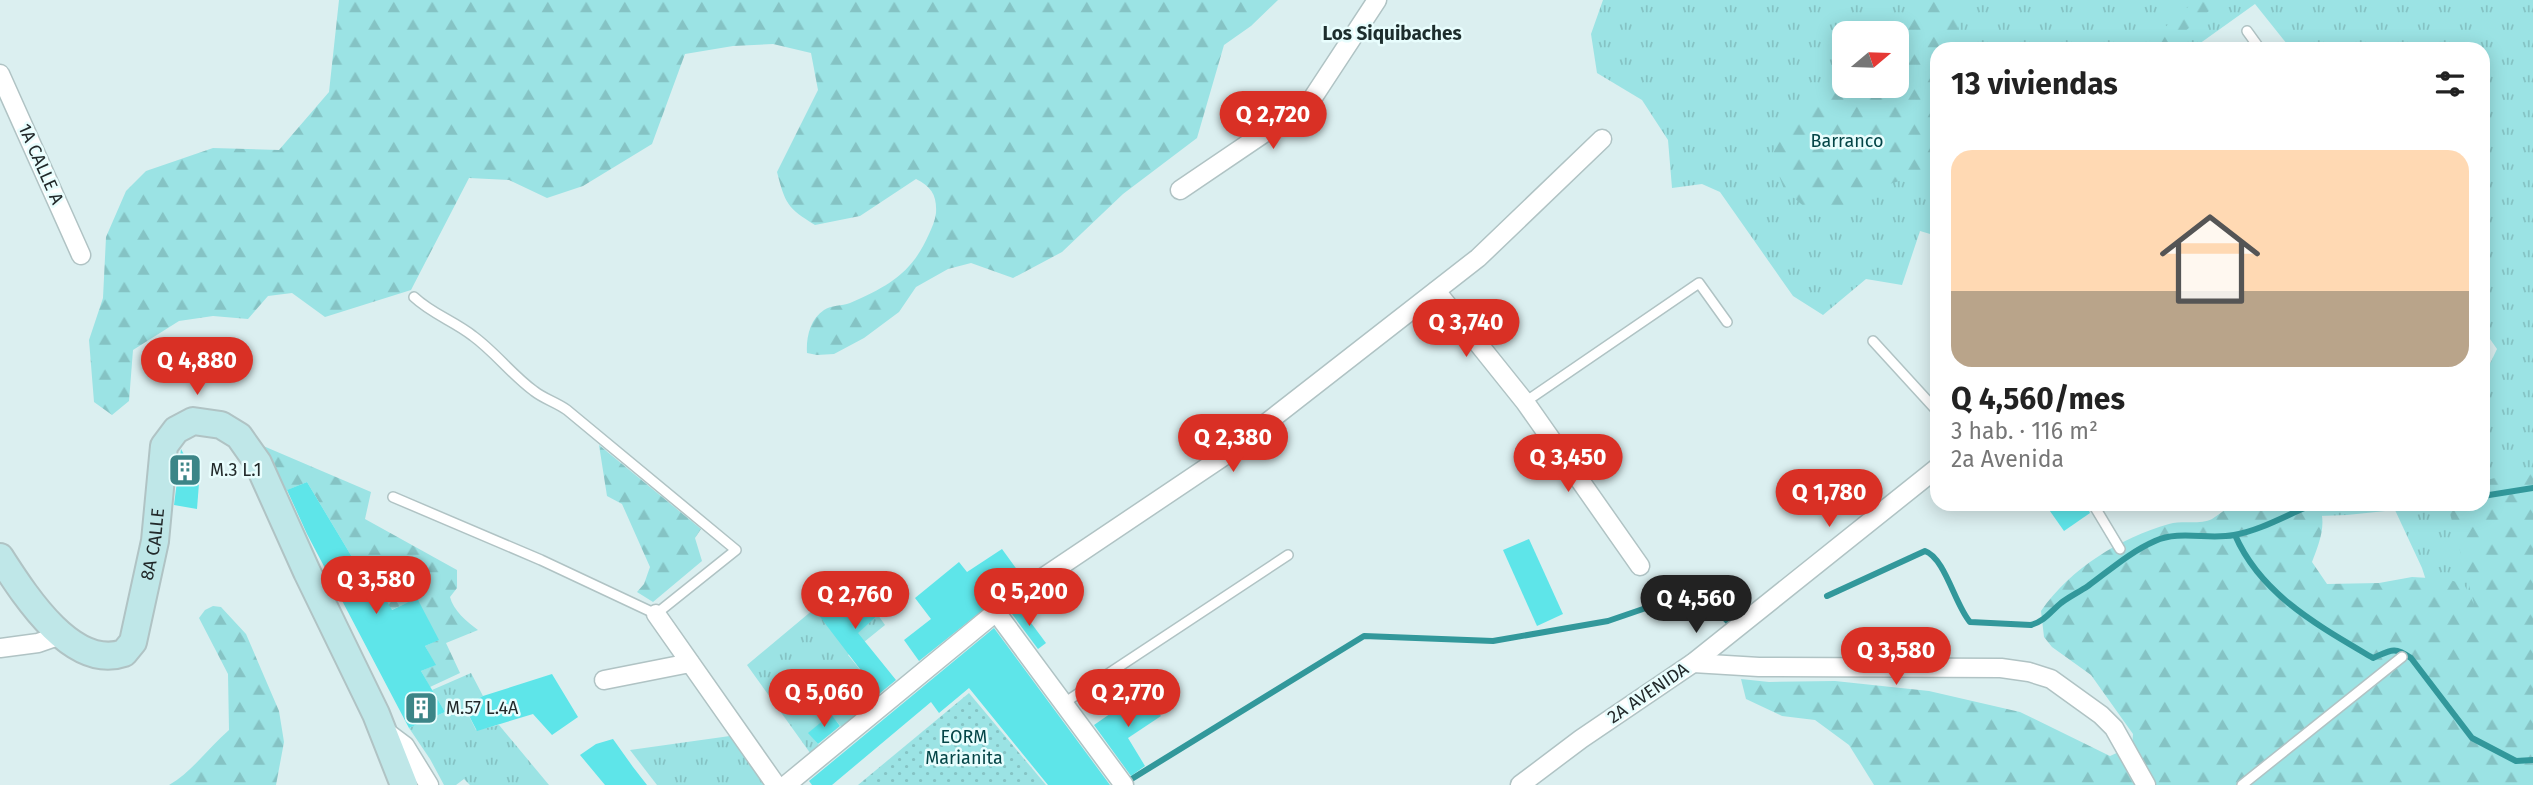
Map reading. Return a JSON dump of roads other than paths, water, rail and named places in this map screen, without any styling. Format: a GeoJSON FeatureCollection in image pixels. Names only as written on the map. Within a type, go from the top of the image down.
{"type":"FeatureCollection","features":[{"type":"Feature","properties":{"kind":"main road","name":"8A CALLE"},"geometry":{"type":"LineString","coordinates":[[0,557],[18,585],[61,635],[78,647],[97,654],[118,655],[128,650],[134,636],[152,555],[164,446],[172,433],[193,421],[211,422],[239,436],[258,463],[382,729],[404,785]]}},
{"type":"Feature","properties":{"kind":"street"},"geometry":{"type":"LineString","coordinates":[[1180,190],[1310,102],[1377,0]]}},
{"type":"Feature","properties":{"kind":"street","name":"1A CALLE A"},"geometry":{"type":"LineString","coordinates":[[0,74],[81,254]]}},
{"type":"Feature","properties":{"kind":"street"},"geometry":{"type":"LineString","coordinates":[[786,785],[996,612],[1224,456],[1478,258],[1602,139]]}},
{"type":"Feature","properties":{"kind":"street"},"geometry":{"type":"LineString","coordinates":[[1436,291],[1525,402],[1640,566]]}},
{"type":"Feature","properties":{"kind":"street","name":"2A AVENIDA"},"geometry":{"type":"LineString","coordinates":[[1520,785],[1596,728],[1693,663],[1930,474]]}},
{"type":"Feature","properties":{"kind":"street"},"geometry":{"type":"LineString","coordinates":[[996,612],[1120,778]]}},
{"type":"Feature","properties":{"kind":"street"},"geometry":{"type":"LineString","coordinates":[[656,614],[776,785]]}},
{"type":"Feature","properties":{"kind":"street"},"geometry":{"type":"LineString","coordinates":[[0,648],[38,643],[61,635]]}},
{"type":"Feature","properties":{"kind":"street"},"geometry":{"type":"LineString","coordinates":[[604,680],[690,663]]}},
{"type":"Feature","properties":{"kind":"street"},"geometry":{"type":"LineString","coordinates":[[1693,663],[1759,667],[2001,668],[2029,672],[2051,679],[2101,715],[2114,728],[2146,785]]}},
{"type":"Feature","properties":{"kind":"street"},"geometry":{"type":"LineString","coordinates":[[382,729],[405,746],[429,785]]}},
{"type":"Feature","properties":{"kind":"lane"},"geometry":{"type":"LineString","coordinates":[[2247,31],[2255,42]]}},
{"type":"Feature","properties":{"kind":"lane"},"geometry":{"type":"LineString","coordinates":[[1525,402],[1699,283],[1727,322]]}},
{"type":"Feature","properties":{"kind":"lane"},"geometry":{"type":"LineString","coordinates":[[393,497],[541,560],[656,614],[736,550],[554,401],[536,393],[477,338],[428,310],[414,297]]}},
{"type":"Feature","properties":{"kind":"lane"},"geometry":{"type":"LineString","coordinates":[[1873,341],[1930,403]]}},
{"type":"Feature","properties":{"kind":"lane"},"geometry":{"type":"LineString","coordinates":[[2097,511],[2120,549]]}},
{"type":"Feature","properties":{"kind":"lane"},"geometry":{"type":"LineString","coordinates":[[1063,703],[1288,555]]}},
{"type":"Feature","properties":{"kind":"lane"},"geometry":{"type":"LineString","coordinates":[[2242,785],[2402,657]]}},
{"type":"Feature","properties":{"kind":"waterway"},"geometry":{"type":"LineString","coordinates":[[2490,495],[2533,488]]}},
{"type":"Feature","properties":{"kind":"waterway"},"geometry":{"type":"LineString","coordinates":[[1827,596],[1925,551],[1932,555],[1944,572],[1970,622],[2031,625],[2044,619],[2061,603],[2155,541],[2174,536],[2224,536],[2244,533],[2298,511]]}},
{"type":"Feature","properties":{"kind":"waterway"},"geometry":{"type":"LineString","coordinates":[[2235,535],[2260,575],[2276,592],[2312,621],[2373,658],[2392,650],[2405,654],[2411,658],[2472,738],[2516,761],[2533,760]]}},
{"type":"Feature","properties":{"kind":"waterway"},"geometry":{"type":"LineString","coordinates":[[1125,783],[1364,636],[1493,641],[1608,621],[1643,609],[1661,596],[1709,602],[1735,629]]}},
{"type":"Feature","properties":{"kind":"place","name":"M.3 L.1"},"geometry":{"type":"Point","coordinates":[185,470]}},
{"type":"Feature","properties":{"kind":"place","name":"M.57 L.4A"},"geometry":{"type":"Point","coordinates":[421,708]}},
{"type":"Feature","properties":{"kind":"district","name":"Los Siquibaches"},"geometry":{"type":"Point","coordinates":[1392,33]}},
{"type":"Feature","properties":{"kind":"park label","name":"Barranco"},"geometry":{"type":"Point","coordinates":[1847,141]}},
{"type":"Feature","properties":{"kind":"park label","name":"EORM Marianita"},"geometry":{"type":"Point","coordinates":[964,747]}}]}
